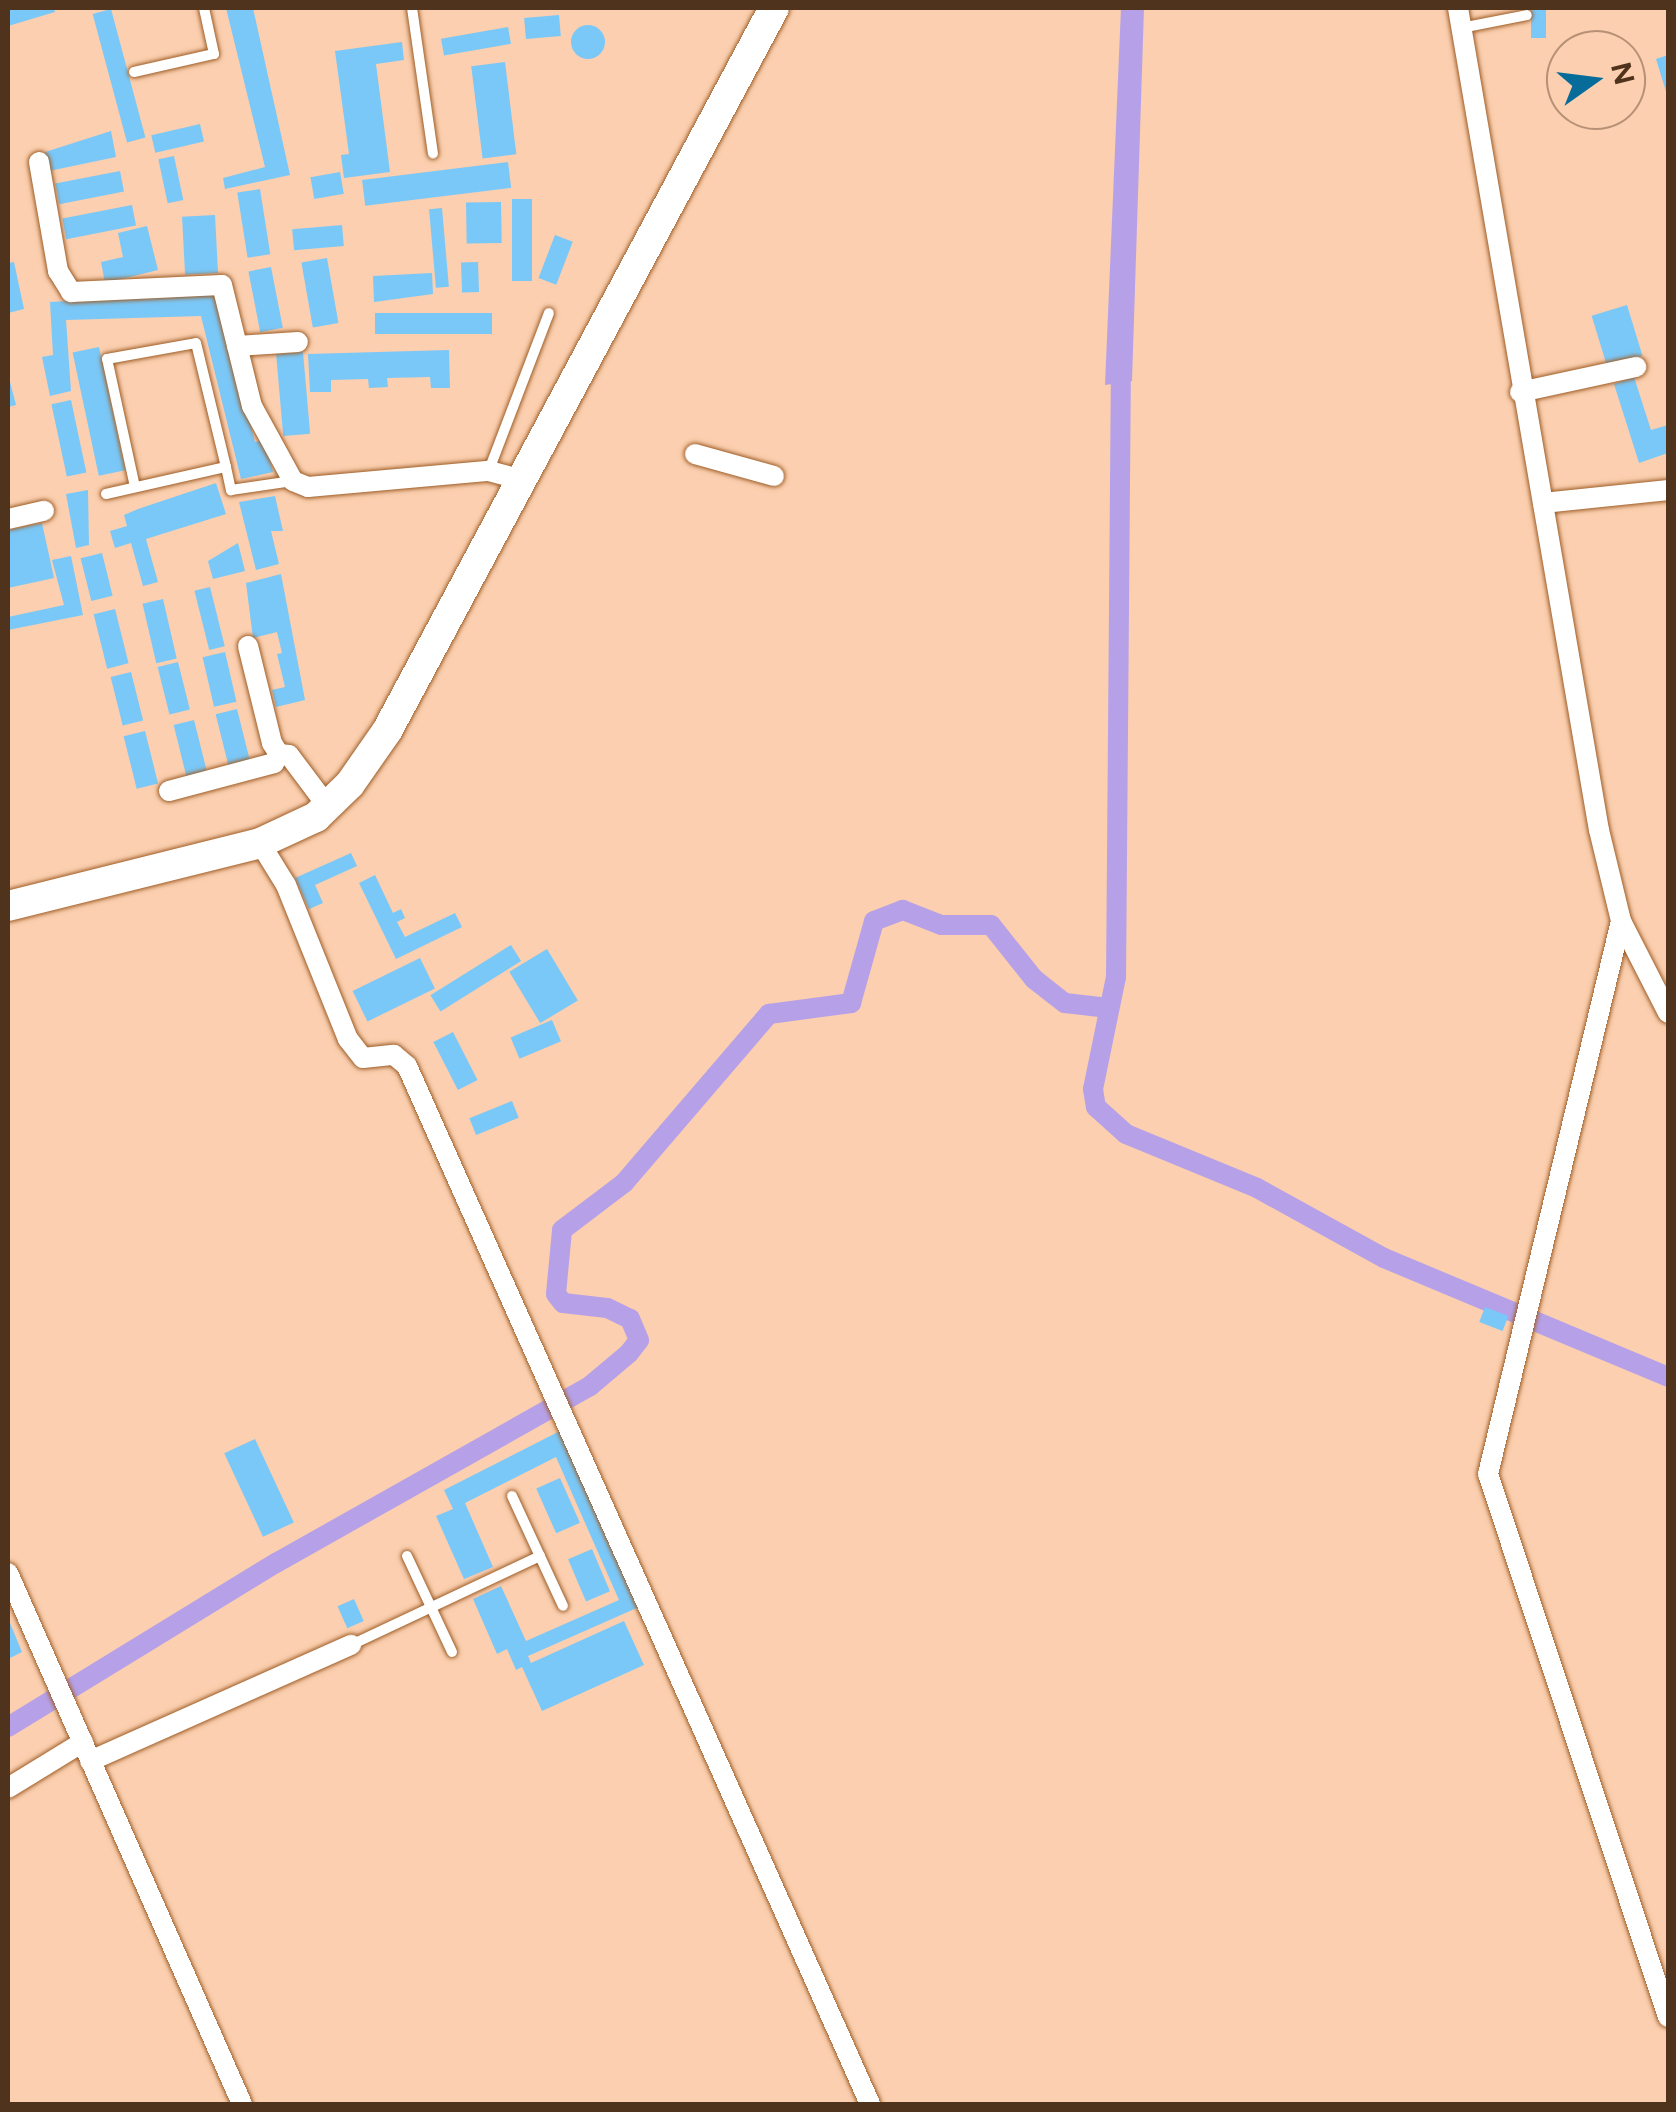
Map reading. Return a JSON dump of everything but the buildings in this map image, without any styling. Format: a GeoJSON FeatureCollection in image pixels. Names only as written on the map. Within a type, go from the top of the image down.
{"type":"FeatureCollection","features":[{"type":"Feature","properties":{"kind":"street"},"geometry":{"type":"LineString","coordinates":[[8,906],[260,843],[328,807],[387,731],[504,475],[774,8]]}},
{"type":"Feature","properties":{"kind":"street"},"geometry":{"type":"LineString","coordinates":[[1459,18],[1520,392],[1599,830],[1621,921],[1668,1013]]}},
{"type":"Feature","properties":{"kind":"street"},"geometry":{"type":"LineString","coordinates":[[39,162],[58,271],[71,292],[222,285],[252,406],[293,481],[308,487],[504,475]]}},
{"type":"Feature","properties":{"kind":"street"},"geometry":{"type":"LineString","coordinates":[[237,346],[298,342]]}},
{"type":"Feature","properties":{"kind":"street"},"geometry":{"type":"LineString","coordinates":[[1520,392],[1636,368]]}},
{"type":"Feature","properties":{"kind":"street"},"geometry":{"type":"LineString","coordinates":[[695,454],[774,476]]}},
{"type":"Feature","properties":{"kind":"street"},"geometry":{"type":"LineString","coordinates":[[1543,503],[1668,490]]}},
{"type":"Feature","properties":{"kind":"street"},"geometry":{"type":"LineString","coordinates":[[8,519],[44,511]]}},
{"type":"Feature","properties":{"kind":"street"},"geometry":{"type":"LineString","coordinates":[[168,791],[274,763],[279,754],[248,646]]}},
{"type":"Feature","properties":{"kind":"street"},"geometry":{"type":"LineString","coordinates":[[279,754],[289,754],[328,807]]}},
{"type":"Feature","properties":{"kind":"street"},"geometry":{"type":"LineString","coordinates":[[260,843],[286,885],[348,1040],[363,1058],[394,1056],[406,1066],[870,2104]]}},
{"type":"Feature","properties":{"kind":"street"},"geometry":{"type":"LineString","coordinates":[[1621,921],[1519,1331],[1488,1474],[1668,2017]]}},
{"type":"Feature","properties":{"kind":"street"},"geometry":{"type":"LineString","coordinates":[[8,1574],[242,2104]]}},
{"type":"Feature","properties":{"kind":"street"},"geometry":{"type":"LineString","coordinates":[[8,1788],[86,1751],[351,1644]]}},
{"type":"Feature","properties":{"kind":"lane"},"geometry":{"type":"LineString","coordinates":[[134,72],[214,54],[204,8]]}},
{"type":"Feature","properties":{"kind":"lane"},"geometry":{"type":"LineString","coordinates":[[412,8],[433,153]]}},
{"type":"Feature","properties":{"kind":"lane"},"geometry":{"type":"LineString","coordinates":[[1459,18],[1527,15]]}},
{"type":"Feature","properties":{"kind":"lane"},"geometry":{"type":"LineString","coordinates":[[504,475],[549,313]]}},
{"type":"Feature","properties":{"kind":"lane"},"geometry":{"type":"LineString","coordinates":[[135,488],[107,359],[196,343],[230,490],[293,481]]}},
{"type":"Feature","properties":{"kind":"lane"},"geometry":{"type":"LineString","coordinates":[[106,494],[226,467]]}},
{"type":"Feature","properties":{"kind":"lane"},"geometry":{"type":"LineString","coordinates":[[512,1496],[563,1606]]}},
{"type":"Feature","properties":{"kind":"lane"},"geometry":{"type":"LineString","coordinates":[[407,1556],[452,1652]]}},
{"type":"Feature","properties":{"kind":"lane"},"geometry":{"type":"LineString","coordinates":[[351,1644],[540,1556]]}},
{"type":"Feature","properties":{"kind":"shaded area"},"geometry":{"type":"Polygon","coordinates":[[[1121,8],[1144,8],[1132,381],[1105,385],[1121,8]]]}},
{"type":"Feature","properties":{"kind":"waterway"},"geometry":{"type":"LineString","coordinates":[[1121,359],[1116,977],[1093,1089],[1096,1107],[1126,1134],[1257,1188],[1384,1258],[1668,1377]]}},
{"type":"Feature","properties":{"kind":"waterway"},"geometry":{"type":"LineString","coordinates":[[8,1727],[276,1563],[590,1386],[629,1353],[639,1340],[630,1319],[607,1308],[563,1303],[556,1294],[562,1230],[624,1183],[769,1014],[851,1003],[874,921],[903,910],[941,925],[991,925],[1034,979],[1065,1003],[1109,1008]]}}]}
